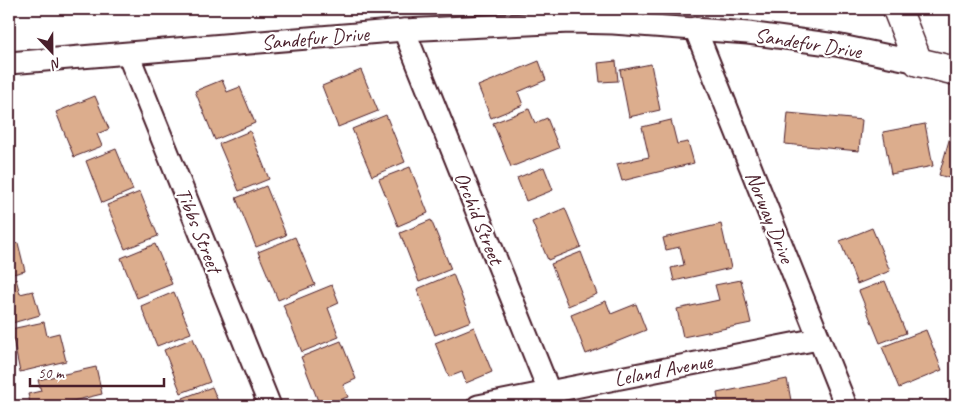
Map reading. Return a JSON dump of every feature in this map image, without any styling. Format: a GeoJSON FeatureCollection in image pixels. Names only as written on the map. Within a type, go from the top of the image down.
{"type":"FeatureCollection","features":[{"type":"Feature","properties":{"kind":"street"},"geometry":{"type":"LineString","coordinates":[[897,9],[918,62],[956,71]]}},
{"type":"Feature","properties":{"kind":"street","name":"Sandefur Drive"},"geometry":{"type":"LineString","coordinates":[[9,63],[404,30],[570,22],[695,28],[836,46],[918,62]]}},
{"type":"Feature","properties":{"kind":"street","name":"Norway Drive"},"geometry":{"type":"LineString","coordinates":[[695,28],[846,406]]}},
{"type":"Feature","properties":{"kind":"street","name":"Orchid Street"},"geometry":{"type":"LineString","coordinates":[[404,30],[552,399]]}},
{"type":"Feature","properties":{"kind":"street","name":"Tibbs Street"},"geometry":{"type":"LineString","coordinates":[[128,54],[270,406]]}},
{"type":"Feature","properties":{"kind":"street","name":"Leland Avenue"},"geometry":{"type":"LineString","coordinates":[[478,406],[552,399],[818,339]]}},
{"type":"Feature","properties":{"kind":"building"},"geometry":{"type":"Polygon","coordinates":[[[539,61],[546,80],[518,92],[523,105],[491,118],[478,86],[539,61]]]}},
{"type":"Feature","properties":{"kind":"building"},"geometry":{"type":"Polygon","coordinates":[[[616,61],[618,81],[600,82],[598,63],[616,61]]]}},
{"type":"Feature","properties":{"kind":"building"},"geometry":{"type":"Polygon","coordinates":[[[651,64],[660,110],[629,117],[620,70],[651,64]]]}},
{"type":"Feature","properties":{"kind":"building"},"geometry":{"type":"Polygon","coordinates":[[[361,70],[378,111],[338,127],[322,86],[361,70]]]}},
{"type":"Feature","properties":{"kind":"building"},"geometry":{"type":"Polygon","coordinates":[[[222,80],[227,92],[240,87],[255,123],[215,140],[195,91],[222,80]]]}},
{"type":"Feature","properties":{"kind":"building"},"geometry":{"type":"Polygon","coordinates":[[[95,96],[109,129],[97,134],[102,146],[74,157],[56,112],[95,96]]]}},
{"type":"Feature","properties":{"kind":"building"},"geometry":{"type":"Polygon","coordinates":[[[529,109],[535,123],[547,118],[559,148],[511,167],[493,123],[529,109]]]}},
{"type":"Feature","properties":{"kind":"building"},"geometry":{"type":"Polygon","coordinates":[[[788,113],[862,120],[859,151],[785,144],[788,113]]]}},
{"type":"Feature","properties":{"kind":"building"},"geometry":{"type":"Polygon","coordinates":[[[386,115],[405,162],[372,176],[352,129],[386,115]]]}},
{"type":"Feature","properties":{"kind":"building"},"geometry":{"type":"Polygon","coordinates":[[[671,120],[677,144],[688,142],[694,163],[622,181],[617,164],[649,157],[642,127],[671,120]]]}},
{"type":"Feature","properties":{"kind":"building"},"geometry":{"type":"Polygon","coordinates":[[[925,124],[933,166],[891,174],[883,132],[925,124]]]}},
{"type":"Feature","properties":{"kind":"building"},"geometry":{"type":"Polygon","coordinates":[[[250,131],[269,179],[239,191],[219,144],[250,131]]]}},
{"type":"Feature","properties":{"kind":"building"},"geometry":{"type":"Polygon","coordinates":[[[950,137],[956,139],[956,180],[939,175],[950,137]]]}},
{"type":"Feature","properties":{"kind":"building"},"geometry":{"type":"Polygon","coordinates":[[[116,149],[133,190],[102,203],[86,161],[116,149]]]}},
{"type":"Feature","properties":{"kind":"building"},"geometry":{"type":"Polygon","coordinates":[[[410,167],[428,213],[398,226],[379,179],[410,167]]]}},
{"type":"Feature","properties":{"kind":"building"},"geometry":{"type":"Polygon","coordinates":[[[544,167],[553,190],[526,201],[517,178],[544,167]]]}},
{"type":"Feature","properties":{"kind":"building"},"geometry":{"type":"Polygon","coordinates":[[[266,186],[286,235],[256,247],[236,198],[266,186]]]}},
{"type":"Feature","properties":{"kind":"building"},"geometry":{"type":"Polygon","coordinates":[[[140,192],[158,236],[125,249],[107,205],[140,192]]]}},
{"type":"Feature","properties":{"kind":"building"},"geometry":{"type":"Polygon","coordinates":[[[565,208],[581,247],[548,260],[532,222],[565,208]]]}},
{"type":"Feature","properties":{"kind":"building"},"geometry":{"type":"Polygon","coordinates":[[[431,220],[451,269],[419,282],[400,233],[431,220]]]}},
{"type":"Feature","properties":{"kind":"building"},"geometry":{"type":"Polygon","coordinates":[[[721,224],[731,268],[674,281],[671,268],[684,265],[680,247],[666,250],[663,238],[721,224]]]}},
{"type":"Feature","properties":{"kind":"building"},"geometry":{"type":"Polygon","coordinates":[[[872,228],[890,271],[857,284],[840,241],[872,228]]]}},
{"type":"Feature","properties":{"kind":"building"},"geometry":{"type":"Polygon","coordinates":[[[295,237],[315,285],[278,300],[258,252],[295,237]]]}},
{"type":"Feature","properties":{"kind":"building"},"geometry":{"type":"Polygon","coordinates":[[[18,243],[25,271],[9,275],[9,246],[18,243]]]}},
{"type":"Feature","properties":{"kind":"building"},"geometry":{"type":"Polygon","coordinates":[[[155,244],[172,284],[137,298],[121,258],[155,244]]]}},
{"type":"Feature","properties":{"kind":"building"},"geometry":{"type":"Polygon","coordinates":[[[581,252],[597,294],[568,306],[551,264],[581,252]]]}},
{"type":"Feature","properties":{"kind":"building"},"geometry":{"type":"Polygon","coordinates":[[[453,274],[471,321],[435,335],[417,289],[453,274]]]}},
{"type":"Feature","properties":{"kind":"building"},"geometry":{"type":"Polygon","coordinates":[[[16,279],[20,294],[33,291],[40,315],[9,324],[9,281],[16,279]]]}},
{"type":"Feature","properties":{"kind":"building"},"geometry":{"type":"Polygon","coordinates":[[[741,280],[751,323],[683,337],[677,309],[719,300],[715,285],[741,280]]]}},
{"type":"Feature","properties":{"kind":"building"},"geometry":{"type":"Polygon","coordinates":[[[885,281],[906,333],[880,343],[859,291],[885,281]]]}},
{"type":"Feature","properties":{"kind":"building"},"geometry":{"type":"Polygon","coordinates":[[[332,285],[339,303],[328,308],[339,337],[302,352],[283,305],[332,285]]]}},
{"type":"Feature","properties":{"kind":"building"},"geometry":{"type":"Polygon","coordinates":[[[174,292],[191,333],[157,346],[141,306],[174,292]]]}},
{"type":"Feature","properties":{"kind":"building"},"geometry":{"type":"Polygon","coordinates":[[[606,301],[611,314],[636,304],[646,330],[586,354],[571,315],[606,301]]]}},
{"type":"Feature","properties":{"kind":"building"},"geometry":{"type":"Polygon","coordinates":[[[44,322],[47,336],[59,333],[66,361],[20,372],[11,329],[44,322]]]}},
{"type":"Feature","properties":{"kind":"building"},"geometry":{"type":"Polygon","coordinates":[[[474,327],[492,372],[466,383],[462,372],[449,377],[435,343],[474,327]]]}},
{"type":"Feature","properties":{"kind":"building"},"geometry":{"type":"Polygon","coordinates":[[[926,330],[942,370],[899,388],[882,347],[926,330]]]}},
{"type":"Feature","properties":{"kind":"building"},"geometry":{"type":"Polygon","coordinates":[[[193,338],[210,382],[181,393],[164,350],[193,338]]]}},
{"type":"Feature","properties":{"kind":"building"},"geometry":{"type":"Polygon","coordinates":[[[341,341],[356,379],[343,385],[348,397],[320,406],[301,357],[341,341]]]}},
{"type":"Feature","properties":{"kind":"building"},"geometry":{"type":"Polygon","coordinates":[[[96,367],[102,394],[60,404],[61,406],[31,406],[28,394],[41,391],[38,380],[96,367]]]}},
{"type":"Feature","properties":{"kind":"building"},"geometry":{"type":"Polygon","coordinates":[[[787,379],[792,406],[719,406],[717,393],[787,379]]]}},
{"type":"Feature","properties":{"kind":"building"},"geometry":{"type":"Polygon","coordinates":[[[212,387],[220,406],[186,406],[183,398],[212,387]]]}},
{"type":"Feature","properties":{"kind":"building"},"geometry":{"type":"Polygon","coordinates":[[[911,401],[913,406],[898,406],[911,401]]]}}]}
